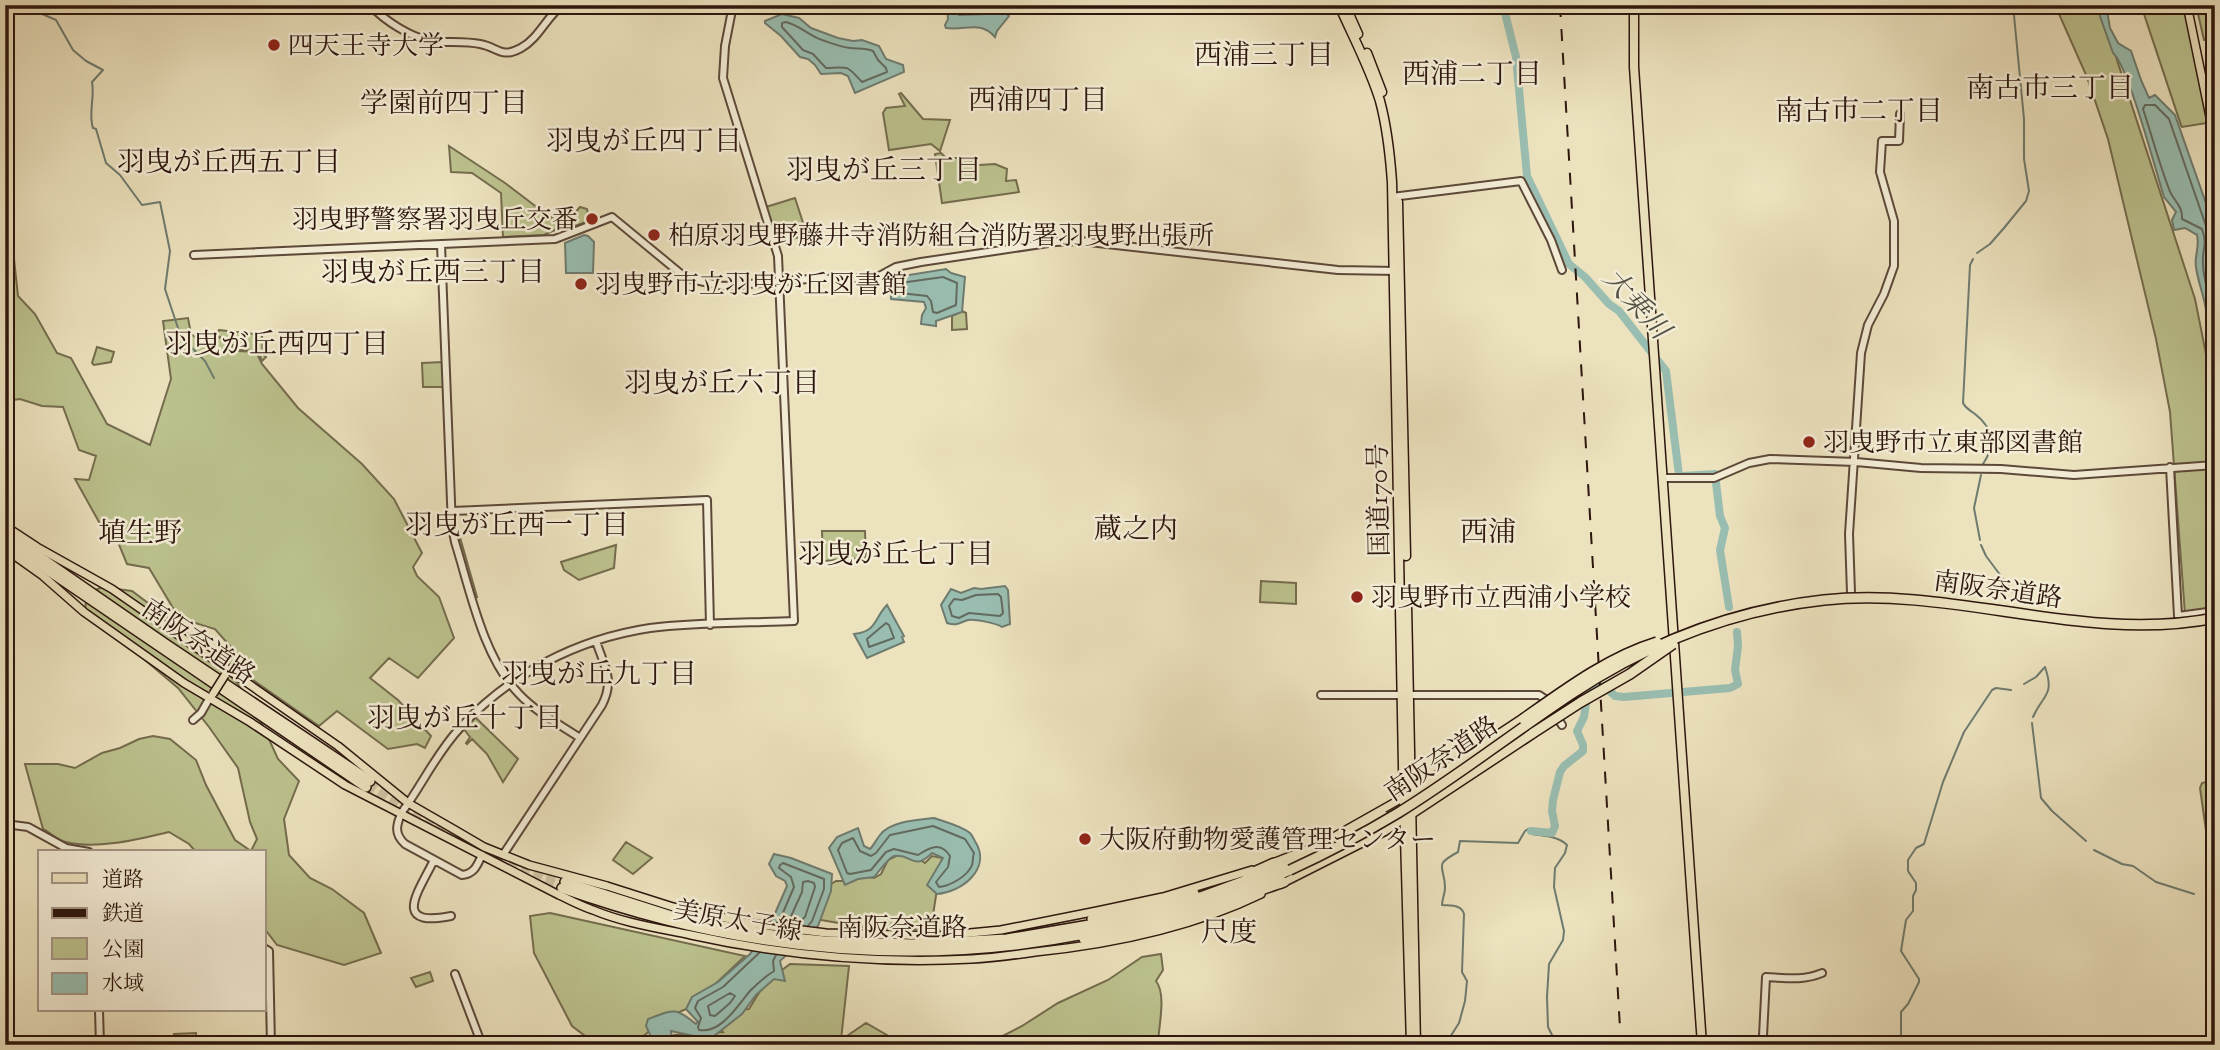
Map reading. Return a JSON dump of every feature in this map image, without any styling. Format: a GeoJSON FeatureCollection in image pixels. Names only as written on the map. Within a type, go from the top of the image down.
{"type":"FeatureCollection","features":[{"type":"Feature","properties":{"kind":"highway","name":"国道170号"},"geometry":{"type":"LineString","coordinates":[[1339,5],[1379,100],[1390,150],[1395,197]]}},
{"type":"Feature","properties":{"kind":"highway","name":"国道170号"},"geometry":{"type":"LineString","coordinates":[[1345,5],[1375,69],[1395,149],[1408,795],[1416,1045]]}},
{"type":"Feature","properties":{"kind":"highway"},"geometry":{"type":"LineString","coordinates":[[1634,5],[1634,67],[1702,1045]]}},
{"type":"Feature","properties":{"kind":"highway","name":"南阪奈道路"},"geometry":{"type":"LineString","coordinates":[[5,533],[45,564],[368,784]]}},
{"type":"Feature","properties":{"kind":"highway","name":"南阪奈道路"},"geometry":{"type":"LineString","coordinates":[[5,541],[45,564]]}},
{"type":"Feature","properties":{"kind":"highway","name":"南阪奈道路"},"geometry":{"type":"LineString","coordinates":[[822,944],[912,944],[1007,939],[1159,914],[1288,865],[1359,830],[1434,784],[1572,690],[1659,641],[1729,616],[1791,602],[1882,595],[1931,597],[2110,621],[2184,620],[2215,614]]}},
{"type":"Feature","properties":{"kind":"highway","name":"南阪奈道路"},"geometry":{"type":"LineString","coordinates":[[564,885],[678,918],[822,944],[911,952],[1048,941],[1159,914],[1250,887],[1326,853],[1399,812],[1598,677],[1658,646],[1739,616],[1825,600],[1882,597],[1968,605],[2110,624],[2184,622],[2215,614]]}},
{"type":"Feature","properties":{"kind":"highway"},"geometry":{"type":"LineString","coordinates":[[1409,815],[1675,643],[1739,616]]}},
{"type":"Feature","properties":{"kind":"highway"},"geometry":{"type":"LineString","coordinates":[[1408,795],[1595,671],[1621,656],[1659,641]]}},
{"type":"Feature","properties":{"kind":"highway","name":"国道170号"},"geometry":{"type":"LineString","coordinates":[[1409,815],[1410,1045]]}},
{"type":"Feature","properties":{"kind":"highway"},"geometry":{"type":"LineString","coordinates":[[1026,937],[1205,890],[1237,880],[1274,863]]}},
{"type":"Feature","properties":{"kind":"highway"},"geometry":{"type":"LineString","coordinates":[[1048,941],[1057,943],[1124,932],[1164,922],[1284,882]]}},
{"type":"Feature","properties":{"kind":"main road"},"geometry":{"type":"LineString","coordinates":[[2187,5],[2215,141]]}},
{"type":"Feature","properties":{"kind":"main road","name":"美原太子線"},"geometry":{"type":"LineString","coordinates":[[5,526],[44,551],[97,579],[227,672],[356,759],[408,803],[484,847],[529,865],[607,886],[748,931]]}},
{"type":"Feature","properties":{"kind":"main road","name":"美原太子線"},"geometry":{"type":"LineString","coordinates":[[5,549],[43,576],[94,619],[345,785],[594,911],[635,923],[736,944],[822,944],[1001,930],[1163,897],[1274,863],[1321,844],[1408,795]]}},
{"type":"Feature","properties":{"kind":"main road"},"geometry":{"type":"LineString","coordinates":[[211,696],[227,672]]}},
{"type":"Feature","properties":{"kind":"main road","name":"美原太子線"},"geometry":{"type":"LineString","coordinates":[[822,944],[902,959],[972,959],[1063,949],[1140,936],[1190,922],[1241,903],[1384,832],[1409,815]]}},
{"type":"Feature","properties":{"kind":"street"},"geometry":{"type":"LineString","coordinates":[[370,5],[378,13],[421,38],[430,41],[483,44],[500,53],[509,53],[529,43],[545,21],[562,5]]}},
{"type":"Feature","properties":{"kind":"street"},"geometry":{"type":"LineString","coordinates":[[583,5],[606,9],[617,5]]}},
{"type":"Feature","properties":{"kind":"street"},"geometry":{"type":"LineString","coordinates":[[482,855],[474,871],[462,875],[409,847],[399,838],[396,826],[401,812],[442,751],[474,713],[510,684],[552,659],[596,641],[652,628],[794,621],[776,245],[723,78],[725,46],[733,5]]}},
{"type":"Feature","properties":{"kind":"street"},"geometry":{"type":"LineString","coordinates":[[1851,593],[1849,534],[1864,337],[1894,266],[1894,221],[1880,172],[1882,141],[1899,141],[1900,114]]}},
{"type":"Feature","properties":{"kind":"street"},"geometry":{"type":"LineString","coordinates":[[1395,197],[1521,181],[1551,240],[1562,270]]}},
{"type":"Feature","properties":{"kind":"street"},"geometry":{"type":"LineString","coordinates":[[194,255],[555,239],[612,218],[689,280],[723,286],[876,278],[896,267],[921,262],[1080,241],[1338,270],[1397,271]]}},
{"type":"Feature","properties":{"kind":"street"},"geometry":{"type":"LineString","coordinates":[[441,244],[455,541],[493,658],[510,684],[524,699],[580,738]]}},
{"type":"Feature","properties":{"kind":"street"},"geometry":{"type":"LineString","coordinates":[[1664,478],[1716,477],[1761,459],[1853,462],[1900,467],[1979,468],[2061,475],[2215,465]]}},
{"type":"Feature","properties":{"kind":"street"},"geometry":{"type":"LineString","coordinates":[[2173,467],[2178,616],[2215,614]]}},
{"type":"Feature","properties":{"kind":"street"},"geometry":{"type":"LineString","coordinates":[[453,511],[706,500],[710,625]]}},
{"type":"Feature","properties":{"kind":"street"},"geometry":{"type":"LineString","coordinates":[[503,855],[609,692],[609,682],[596,641]]}},
{"type":"Feature","properties":{"kind":"street"},"geometry":{"type":"LineString","coordinates":[[1321,695],[1539,695],[1545,699],[1562,725]]}},
{"type":"Feature","properties":{"kind":"street"},"geometry":{"type":"LineString","coordinates":[[194,720],[211,696]]}},
{"type":"Feature","properties":{"kind":"street"},"geometry":{"type":"LineString","coordinates":[[5,824],[29,828],[66,848],[78,850]]}},
{"type":"Feature","properties":{"kind":"street"},"geometry":{"type":"LineString","coordinates":[[434,860],[415,898],[414,908],[419,917],[426,920],[451,916]]}},
{"type":"Feature","properties":{"kind":"street"},"geometry":{"type":"LineString","coordinates":[[266,949],[269,951],[271,1045]]}},
{"type":"Feature","properties":{"kind":"street"},"geometry":{"type":"LineString","coordinates":[[1763,1036],[1766,977],[1800,978],[1822,973]]}},
{"type":"Feature","properties":{"kind":"street"},"geometry":{"type":"LineString","coordinates":[[455,974],[482,1045]]}},
{"type":"Feature","properties":{"kind":"street"},"geometry":{"type":"LineString","coordinates":[[99,1012],[100,1045]]}},
{"type":"Feature","properties":{"kind":"green space"},"geometry":{"type":"Polygon","coordinates":[[[2055,5],[2099,5],[2195,299],[2211,379],[2215,434],[2215,606],[2185,614],[2170,412],[2156,339],[2108,139],[2087,77],[2055,5]]]}},
{"type":"Feature","properties":{"kind":"green space"},"geometry":{"type":"Polygon","coordinates":[[[2141,5],[2184,5],[2196,49],[2207,123],[2182,127],[2141,5]]]}},
{"type":"Feature","properties":{"kind":"green space"},"geometry":{"type":"Polygon","coordinates":[[[2196,5],[2215,5],[2215,37],[2204,40],[2196,5]]]}},
{"type":"Feature","properties":{"kind":"green space"},"geometry":{"type":"Polygon","coordinates":[[[901,93],[923,119],[950,120],[940,151],[931,144],[889,150],[883,113],[886,108],[905,106],[899,94],[901,93]]]}},
{"type":"Feature","properties":{"kind":"green space"},"geometry":{"type":"Polygon","coordinates":[[[449,146],[551,218],[557,212],[569,220],[580,207],[587,209],[589,221],[544,235],[503,237],[501,193],[472,173],[451,172],[449,146]]]}},
{"type":"Feature","properties":{"kind":"green space"},"geometry":{"type":"Polygon","coordinates":[[[941,153],[946,158],[967,158],[979,165],[995,164],[1007,169],[1006,181],[1016,180],[1019,192],[942,203],[935,154],[941,153]]]}},
{"type":"Feature","properties":{"kind":"green space"},"geometry":{"type":"Polygon","coordinates":[[[795,198],[807,235],[777,243],[766,207],[795,198]]]}},
{"type":"Feature","properties":{"kind":"green space"},"geometry":{"type":"Polygon","coordinates":[[[5,255],[14,259],[18,296],[35,314],[57,353],[71,358],[107,424],[150,445],[171,379],[163,321],[188,318],[191,334],[207,346],[217,336],[239,351],[256,352],[262,364],[298,408],[362,464],[394,499],[422,553],[413,567],[417,576],[439,597],[454,638],[418,678],[389,658],[370,678],[398,700],[431,736],[425,748],[417,744],[388,749],[337,711],[319,726],[223,659],[230,646],[215,629],[179,618],[149,568],[127,564],[118,542],[99,522],[75,479],[89,480],[96,456],[79,450],[63,407],[42,406],[20,399],[5,401],[5,255]]]}},
{"type":"Feature","properties":{"kind":"green space"},"geometry":{"type":"Polygon","coordinates":[[[962,311],[966,313],[967,329],[952,330],[952,316],[962,311]]]}},
{"type":"Feature","properties":{"kind":"green space"},"geometry":{"type":"Polygon","coordinates":[[[219,330],[262,335],[263,354],[266,357],[262,361],[258,351],[241,350],[217,335],[219,330]]]}},
{"type":"Feature","properties":{"kind":"green space"},"geometry":{"type":"Polygon","coordinates":[[[97,347],[114,352],[111,362],[94,365],[92,363],[97,347]]]}},
{"type":"Feature","properties":{"kind":"green space"},"geometry":{"type":"Polygon","coordinates":[[[443,362],[445,387],[423,387],[422,363],[443,362]]]}},
{"type":"Feature","properties":{"kind":"green space"},"geometry":{"type":"Polygon","coordinates":[[[822,531],[865,531],[866,558],[823,561],[822,531]]]}},
{"type":"Feature","properties":{"kind":"green space"},"geometry":{"type":"Polygon","coordinates":[[[459,534],[477,597],[455,535],[459,534]]]}},
{"type":"Feature","properties":{"kind":"green space"},"geometry":{"type":"Polygon","coordinates":[[[616,545],[614,568],[579,580],[564,570],[561,562],[616,545]]]}},
{"type":"Feature","properties":{"kind":"green space"},"geometry":{"type":"Polygon","coordinates":[[[1261,581],[1296,583],[1296,604],[1260,602],[1261,581]]]}},
{"type":"Feature","properties":{"kind":"green space"},"geometry":{"type":"Polygon","coordinates":[[[102,587],[132,591],[192,636],[238,684],[262,724],[278,759],[299,781],[284,819],[289,855],[310,878],[332,889],[364,913],[381,953],[344,965],[277,945],[266,931],[266,850],[252,850],[257,839],[250,822],[238,768],[178,688],[85,609],[87,594],[102,587]]]}},
{"type":"Feature","properties":{"kind":"green space"},"geometry":{"type":"Polygon","coordinates":[[[474,716],[518,759],[503,782],[487,754],[472,739],[466,743],[470,737],[463,728],[474,716]]]}},
{"type":"Feature","properties":{"kind":"green space"},"geometry":{"type":"Polygon","coordinates":[[[153,736],[170,739],[196,760],[235,840],[250,850],[194,850],[169,832],[118,843],[91,845],[63,841],[43,829],[25,764],[58,764],[75,768],[102,753],[139,739],[153,736]]]}},
{"type":"Feature","properties":{"kind":"green space"},"geometry":{"type":"Polygon","coordinates":[[[2215,779],[2215,894],[2200,788],[2202,783],[2215,779]]]}},
{"type":"Feature","properties":{"kind":"green space"},"geometry":{"type":"Polygon","coordinates":[[[626,842],[652,858],[633,874],[613,860],[626,842]]]}},
{"type":"Feature","properties":{"kind":"green space"},"geometry":{"type":"Polygon","coordinates":[[[913,855],[925,863],[932,856],[942,858],[932,921],[939,930],[862,927],[815,919],[828,886],[836,881],[862,876],[874,878],[881,874],[888,860],[896,856],[913,855]]]}},
{"type":"Feature","properties":{"kind":"green space"},"geometry":{"type":"Polygon","coordinates":[[[550,913],[745,956],[691,1007],[663,1019],[645,1035],[623,1045],[597,1045],[572,1026],[534,953],[530,916],[550,913]]]}},
{"type":"Feature","properties":{"kind":"green space"},"geometry":{"type":"Polygon","coordinates":[[[1161,954],[1163,970],[1156,981],[1161,995],[1158,1045],[985,1045],[1058,1003],[1108,980],[1142,957],[1161,954]]]}},
{"type":"Feature","properties":{"kind":"green space"},"geometry":{"type":"Polygon","coordinates":[[[790,964],[849,966],[841,1040],[866,1023],[904,1045],[673,1045],[674,1035],[723,1032],[716,1022],[722,1011],[749,1009],[765,983],[790,964]]]}},
{"type":"Feature","properties":{"kind":"green space"},"geometry":{"type":"Polygon","coordinates":[[[430,972],[433,981],[416,987],[411,978],[430,972]]]}},
{"type":"Feature","properties":{"kind":"green space"},"geometry":{"type":"Polygon","coordinates":[[[196,1033],[196,1045],[174,1045],[174,1034],[196,1033]]]}},
{"type":"Feature","properties":{"kind":"water"},"geometry":{"type":"Polygon","coordinates":[[[947,5],[953,5],[959,15],[987,14],[1001,7],[1009,16],[995,37],[978,27],[946,28],[947,5]]]}},
{"type":"Feature","properties":{"kind":"water"},"geometry":{"type":"Polygon","coordinates":[[[2096,5],[2106,5],[2110,28],[2118,43],[2131,51],[2149,98],[2155,95],[2175,115],[2215,229],[2215,442],[2208,326],[2196,263],[2197,235],[2185,228],[2174,230],[2172,220],[2176,212],[2164,197],[2134,97],[2113,53],[2096,5]]]}},
{"type":"Feature","properties":{"kind":"water"},"geometry":{"type":"Polygon","coordinates":[[[782,14],[799,18],[811,28],[838,38],[862,40],[879,46],[886,59],[903,65],[904,72],[855,93],[848,76],[841,73],[821,74],[815,65],[800,57],[765,23],[782,14]]]}},
{"type":"Feature","properties":{"kind":"water"},"geometry":{"type":"Polygon","coordinates":[[[584,235],[594,242],[593,273],[566,273],[565,243],[584,235]]]}},
{"type":"Feature","properties":{"kind":"water"},"geometry":{"type":"Polygon","coordinates":[[[946,269],[965,277],[962,312],[936,321],[936,326],[921,324],[926,308],[924,302],[891,299],[890,278],[946,269]]]}},
{"type":"Feature","properties":{"kind":"water"},"geometry":{"type":"Polygon","coordinates":[[[1005,586],[1008,590],[1010,624],[1002,627],[971,620],[956,624],[947,623],[941,605],[951,589],[961,593],[974,588],[1005,586]]]}},
{"type":"Feature","properties":{"kind":"water"},"geometry":{"type":"Polygon","coordinates":[[[887,605],[904,636],[904,642],[867,658],[854,634],[871,627],[887,605]]]}},
{"type":"Feature","properties":{"kind":"water"},"geometry":{"type":"Polygon","coordinates":[[[934,818],[967,831],[976,843],[980,862],[972,877],[964,884],[937,894],[927,885],[943,858],[932,853],[916,862],[894,856],[874,877],[858,879],[845,885],[829,848],[837,837],[858,828],[864,846],[870,849],[890,827],[934,818]]]}},
{"type":"Feature","properties":{"kind":"water"},"geometry":{"type":"Polygon","coordinates":[[[774,854],[832,874],[831,891],[818,926],[780,961],[785,981],[774,979],[756,995],[742,1014],[714,1036],[703,1038],[671,1031],[673,1045],[621,1045],[632,1037],[642,1036],[647,1042],[652,1039],[646,1026],[648,1019],[663,1013],[678,1012],[696,1024],[698,1022],[686,1009],[692,997],[718,982],[750,954],[773,918],[787,886],[785,881],[776,876],[769,864],[774,854]]]}},
{"type":"Feature","properties":{"kind":"waterway"},"geometry":{"type":"LineString","coordinates":[[35,5],[40,13],[56,20],[73,50],[103,70],[92,82],[93,128],[96,129],[106,163],[120,175],[142,205],[160,202],[170,251],[165,289],[181,337],[205,361],[214,378]]}},
{"type":"Feature","properties":{"kind":"waterway","name":"大乗川"},"geometry":{"type":"LineString","coordinates":[[1503,5],[1516,57],[1527,176],[1569,264],[1619,311],[1666,371],[1679,475],[1715,474],[1720,516],[1725,528],[1720,550],[1729,607]]}},
{"type":"Feature","properties":{"kind":"waterway"},"geometry":{"type":"LineString","coordinates":[[1977,253],[1990,244],[2004,228],[2026,201],[2029,191],[2024,159],[2024,119],[2013,5]]}},
{"type":"Feature","properties":{"kind":"waterway"},"geometry":{"type":"LineString","coordinates":[[1973,259],[1970,265],[1963,403],[1989,431],[1990,450],[1983,464]]}},
{"type":"Feature","properties":{"kind":"waterway"},"geometry":{"type":"LineString","coordinates":[[1980,540],[1974,508],[1981,475]]}},
{"type":"Feature","properties":{"kind":"waterway"},"geometry":{"type":"LineString","coordinates":[[1981,545],[1986,556],[2021,603]]}},
{"type":"Feature","properties":{"kind":"waterway","name":"大乗川"},"geometry":{"type":"LineString","coordinates":[[1531,831],[1552,833],[1555,826],[1553,800],[1560,772],[1583,751],[1577,731],[1584,717],[1587,696],[1595,688],[1604,686],[1615,696],[1624,697],[1730,688],[1738,684],[1735,670],[1737,632]]}},
{"type":"Feature","properties":{"kind":"waterway"},"geometry":{"type":"LineString","coordinates":[[2033,717],[2048,690],[2045,667]]}},
{"type":"Feature","properties":{"kind":"waterway"},"geometry":{"type":"LineString","coordinates":[[2024,684],[2044,668]]}},
{"type":"Feature","properties":{"kind":"waterway"},"geometry":{"type":"LineString","coordinates":[[1901,1045],[1901,1012],[1919,982],[1901,951],[1906,920],[1913,911],[1913,896],[1916,890],[1916,883],[1908,871],[1908,860],[1916,848],[1924,844],[1943,782],[1964,732],[1992,690],[2011,690]]}},
{"type":"Feature","properties":{"kind":"waterway"},"geometry":{"type":"LineString","coordinates":[[2032,723],[2041,798],[2086,841]]}},
{"type":"Feature","properties":{"kind":"waterway"},"geometry":{"type":"LineString","coordinates":[[1445,1045],[1459,1023],[1467,981],[1462,972],[1464,914],[1458,907],[1442,905],[1445,888],[1442,863],[1458,852],[1460,841],[1518,843],[1528,829],[1532,834],[1555,838],[1567,845],[1555,868],[1554,887],[1564,931],[1563,940],[1549,964],[1547,997],[1548,1027],[1557,1045]]}},
{"type":"Feature","properties":{"kind":"waterway"},"geometry":{"type":"LineString","coordinates":[[2094,850],[2122,864],[2133,866],[2156,882],[2194,894]]}},
{"type":"Feature","properties":{"kind":"tunnel"},"geometry":{"type":"LineString","coordinates":[[370,781],[401,800]]}},
{"type":"Feature","properties":{"kind":"tunnel"},"geometry":{"type":"LineString","coordinates":[[366,787],[410,813],[562,888]]}},
{"type":"Feature","properties":{"kind":"tunnel"},"geometry":{"type":"LineString","coordinates":[[535,869],[565,882]]}},
{"type":"Feature","properties":{"kind":"railway"},"geometry":{"type":"LineString","coordinates":[[1560,5],[1621,1045]]}},
{"type":"Feature","properties":{"kind":"place","name":"四天王寺大学"},"geometry":{"type":"Point","coordinates":[274,45]}},
{"type":"Feature","properties":{"kind":"place","name":"羽曳野警察署羽曳丘交番"},"geometry":{"type":"Point","coordinates":[592,219]}},
{"type":"Feature","properties":{"kind":"place","name":"柏原羽曳野藤井寺消防組合消防署羽曳野出張所"},"geometry":{"type":"Point","coordinates":[654,235]}},
{"type":"Feature","properties":{"kind":"place","name":"羽曳野市立羽曳が丘図書館"},"geometry":{"type":"Point","coordinates":[581,284]}},
{"type":"Feature","properties":{"kind":"place","name":"羽曳野市立東部図書館"},"geometry":{"type":"Point","coordinates":[1809,442]}},
{"type":"Feature","properties":{"kind":"place","name":"羽曳野市立西浦小学校"},"geometry":{"type":"Point","coordinates":[1357,597]}},
{"type":"Feature","properties":{"kind":"place","name":"大阪府動物愛護管理センター"},"geometry":{"type":"Point","coordinates":[1085,839]}},
{"type":"Feature","properties":{"kind":"district","name":"西浦三丁目"},"geometry":{"type":"Point","coordinates":[1264,54]}},
{"type":"Feature","properties":{"kind":"district","name":"西浦二丁目"},"geometry":{"type":"Point","coordinates":[1472,73]}},
{"type":"Feature","properties":{"kind":"district","name":"南古市三丁目"},"geometry":{"type":"Point","coordinates":[2050,87]}},
{"type":"Feature","properties":{"kind":"district","name":"西浦四丁目"},"geometry":{"type":"Point","coordinates":[1038,99]}},
{"type":"Feature","properties":{"kind":"district","name":"学園前四丁目"},"geometry":{"type":"Point","coordinates":[444,102]}},
{"type":"Feature","properties":{"kind":"district","name":"南古市二丁目"},"geometry":{"type":"Point","coordinates":[1859,110]}},
{"type":"Feature","properties":{"kind":"district","name":"羽曳が丘四丁目"},"geometry":{"type":"Point","coordinates":[644,140]}},
{"type":"Feature","properties":{"kind":"district","name":"羽曳が丘西五丁目"},"geometry":{"type":"Point","coordinates":[229,161]}},
{"type":"Feature","properties":{"kind":"district","name":"羽曳が丘三丁目"},"geometry":{"type":"Point","coordinates":[884,169]}},
{"type":"Feature","properties":{"kind":"district","name":"羽曳が丘西三丁目"},"geometry":{"type":"Point","coordinates":[433,271]}},
{"type":"Feature","properties":{"kind":"district","name":"羽曳が丘西四丁目"},"geometry":{"type":"Point","coordinates":[277,343]}},
{"type":"Feature","properties":{"kind":"district","name":"羽曳が丘六丁目"},"geometry":{"type":"Point","coordinates":[722,382]}},
{"type":"Feature","properties":{"kind":"district","name":"羽曳が丘西一丁目"},"geometry":{"type":"Point","coordinates":[517,524]}},
{"type":"Feature","properties":{"kind":"district","name":"蔵之内"},"geometry":{"type":"Point","coordinates":[1136,528]}},
{"type":"Feature","properties":{"kind":"district","name":"西浦"},"geometry":{"type":"Point","coordinates":[1488,531]}},
{"type":"Feature","properties":{"kind":"district","name":"埴生野"},"geometry":{"type":"Point","coordinates":[140,532]}},
{"type":"Feature","properties":{"kind":"district","name":"羽曳が丘七丁目"},"geometry":{"type":"Point","coordinates":[896,553]}},
{"type":"Feature","properties":{"kind":"district","name":"羽曳が丘九丁目"},"geometry":{"type":"Point","coordinates":[599,673]}},
{"type":"Feature","properties":{"kind":"district","name":"羽曳が丘十丁目"},"geometry":{"type":"Point","coordinates":[465,717]}},
{"type":"Feature","properties":{"kind":"district","name":"尺度"},"geometry":{"type":"Point","coordinates":[1229,931]}}]}
